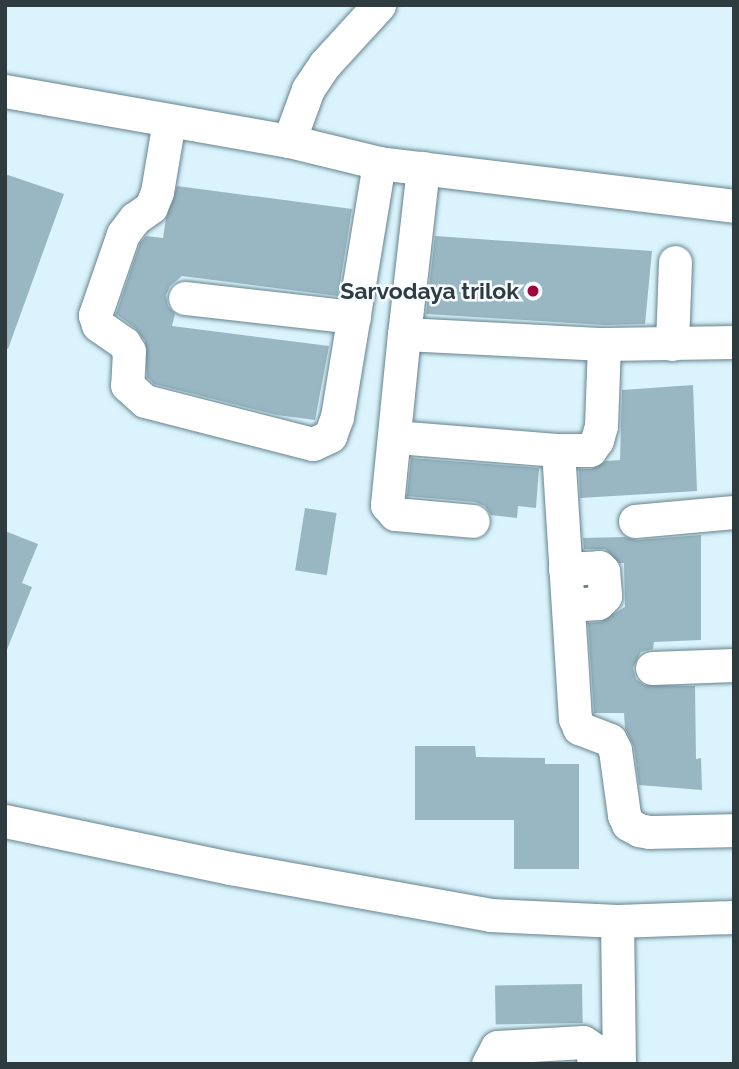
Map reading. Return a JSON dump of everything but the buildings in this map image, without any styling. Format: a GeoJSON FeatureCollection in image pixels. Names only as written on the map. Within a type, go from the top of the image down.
{"type":"FeatureCollection","features":[{"type":"Feature","properties":{"kind":"street"},"geometry":{"type":"LineString","coordinates":[[289,141],[308,89],[325,64],[379,5]]}},
{"type":"Feature","properties":{"kind":"street"},"geometry":{"type":"LineString","coordinates":[[5,91],[289,141],[379,163],[734,206]]}},
{"type":"Feature","properties":{"kind":"street"},"geometry":{"type":"LineString","coordinates":[[169,121],[158,192],[151,207],[135,218],[123,234],[95,315],[98,325],[124,343],[129,351],[127,384],[132,393],[145,401],[313,444],[321,442],[334,428],[379,163]]}},
{"type":"Feature","properties":{"kind":"street"},"geometry":{"type":"LineString","coordinates":[[423,168],[387,505],[392,512],[473,521]]}},
{"type":"Feature","properties":{"kind":"street"},"geometry":{"type":"LineString","coordinates":[[672,344],[675,262]]}},
{"type":"Feature","properties":{"kind":"street"},"geometry":{"type":"LineString","coordinates":[[185,298],[354,317]]}},
{"type":"Feature","properties":{"kind":"street"},"geometry":{"type":"LineString","coordinates":[[404,334],[604,344],[734,342]]}},
{"type":"Feature","properties":{"kind":"street"},"geometry":{"type":"LineString","coordinates":[[395,437],[558,450],[590,450],[597,440],[601,426],[604,344]]}},
{"type":"Feature","properties":{"kind":"street"},"geometry":{"type":"LineString","coordinates":[[558,450],[575,718],[579,728],[610,740],[615,750],[624,815],[628,824],[649,832],[734,830]]}},
{"type":"Feature","properties":{"kind":"street"},"geometry":{"type":"LineString","coordinates":[[635,521],[734,512]]}},
{"type":"Feature","properties":{"kind":"street"},"geometry":{"type":"LineString","coordinates":[[652,668],[734,665]]}},
{"type":"Feature","properties":{"kind":"street"},"geometry":{"type":"LineString","coordinates":[[5,821],[230,868],[490,915],[617,921],[734,917]]}},
{"type":"Feature","properties":{"kind":"street"},"geometry":{"type":"LineString","coordinates":[[617,921],[619,1064]]}},
{"type":"Feature","properties":{"kind":"street"},"geometry":{"type":"LineString","coordinates":[[488,1064],[497,1047],[583,1042],[592,1048],[594,1064]]}},
{"type":"Feature","properties":{"kind":"place","name":"Sarvodaya trilok"},"geometry":{"type":"Point","coordinates":[533,291]}}]}
